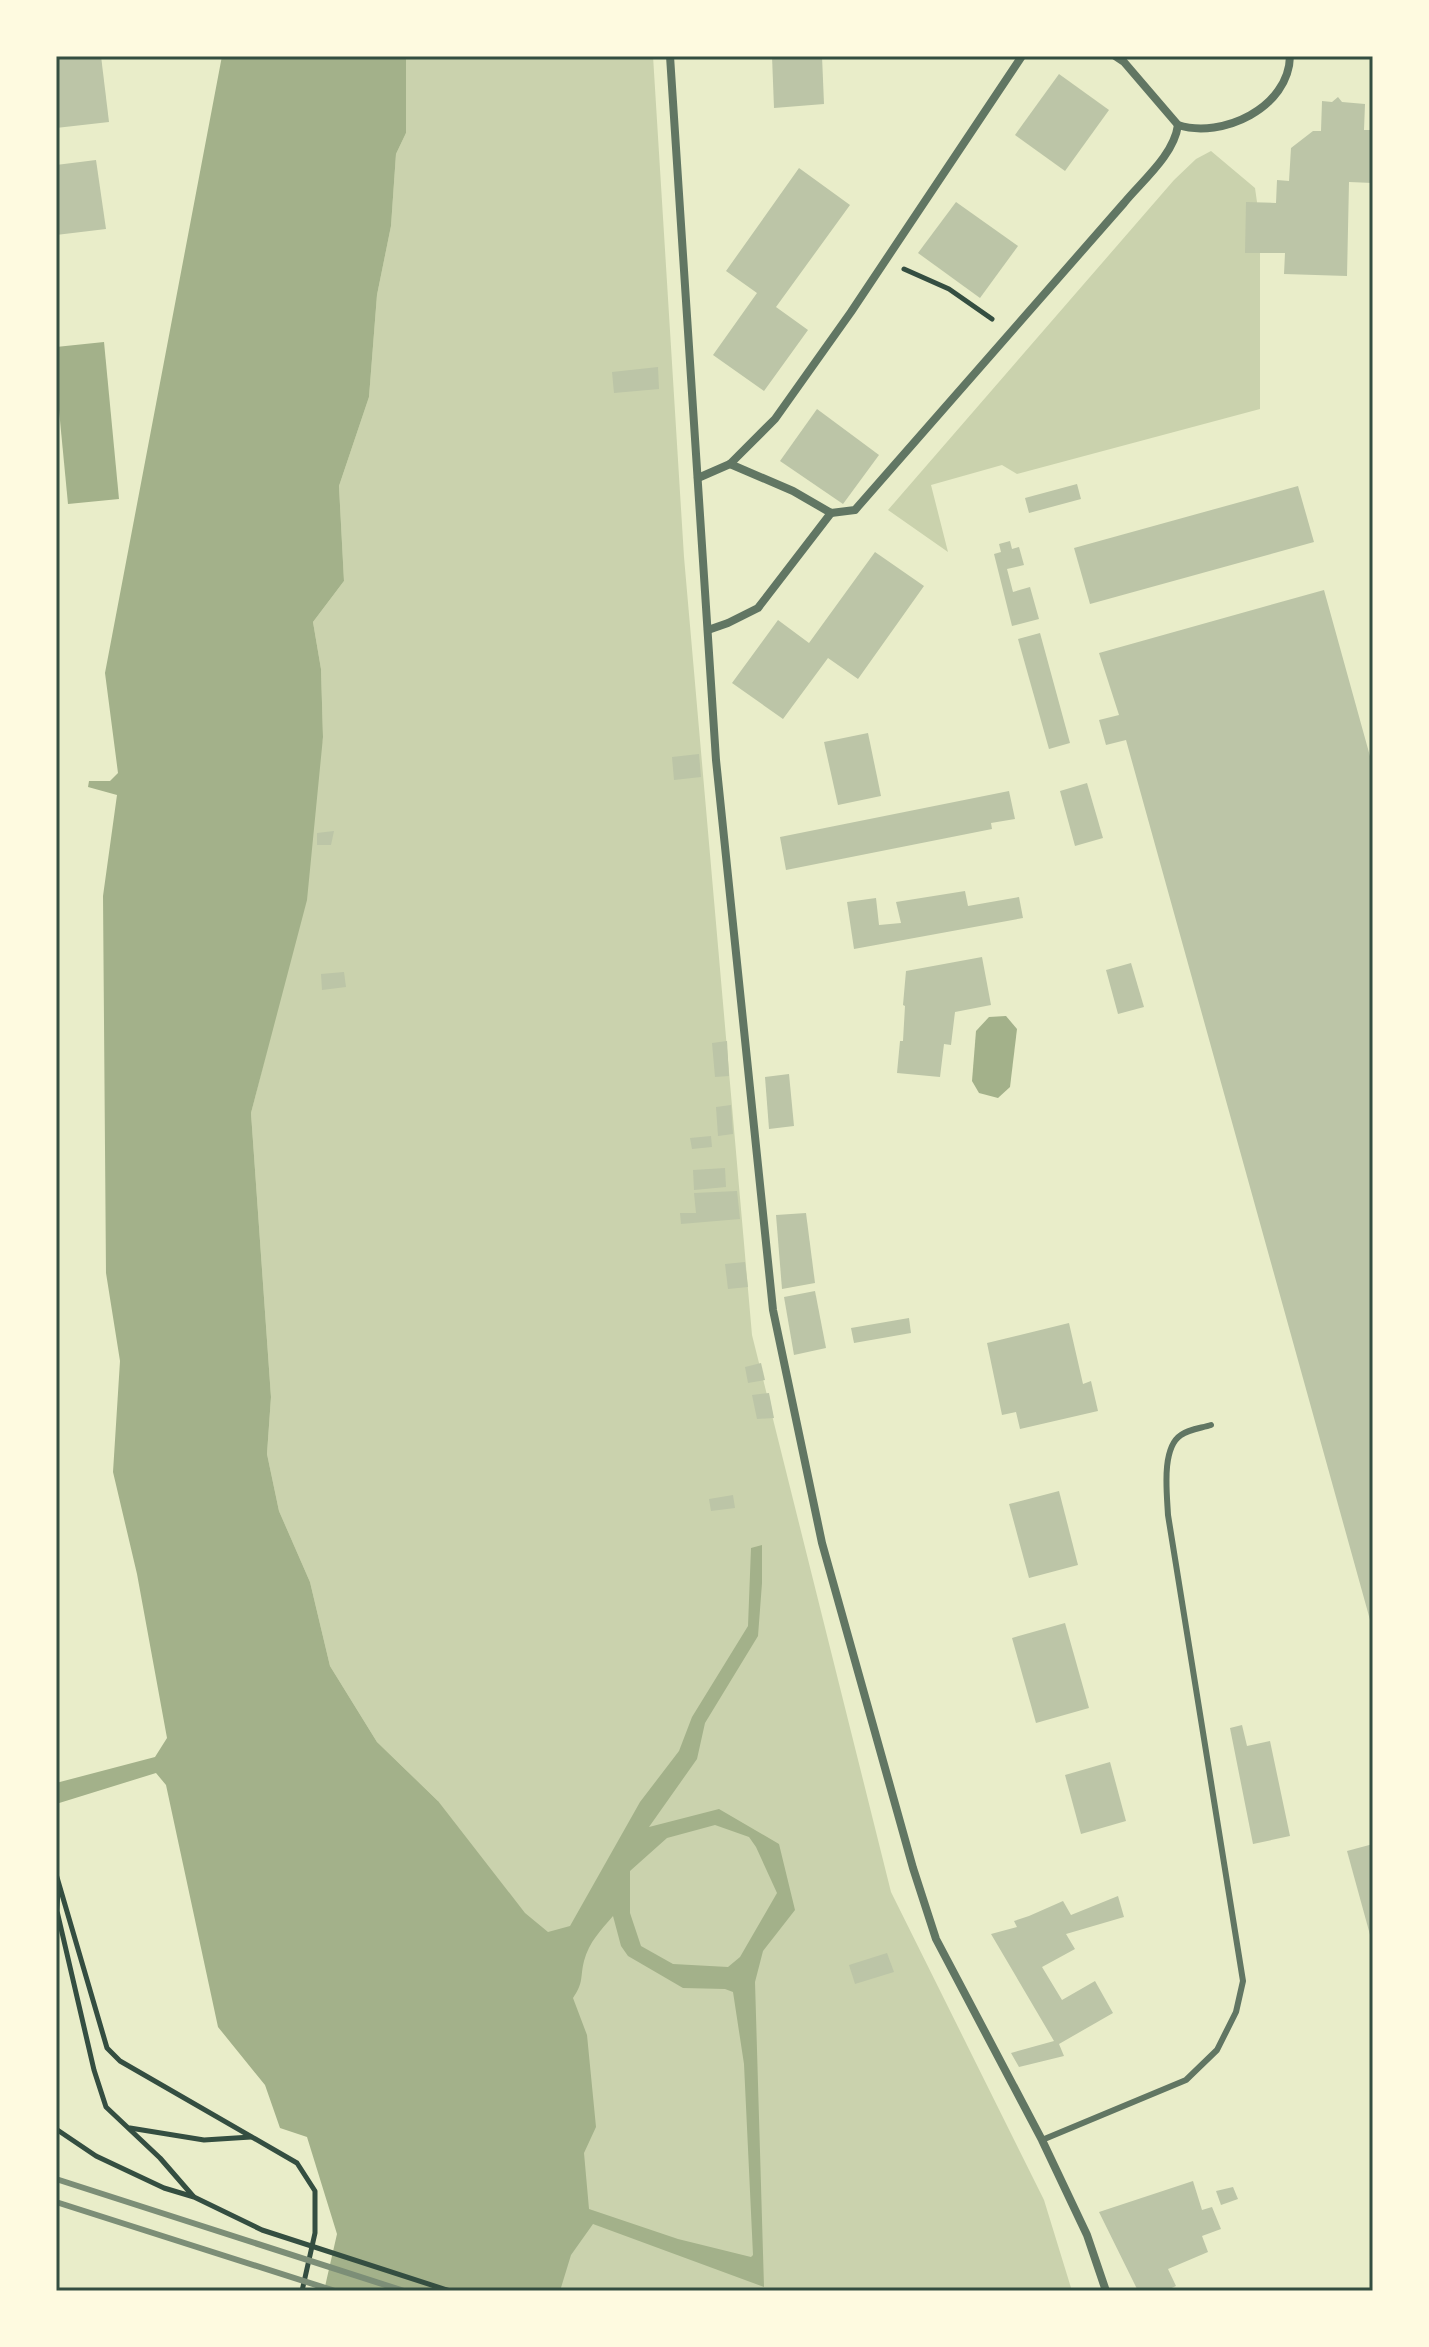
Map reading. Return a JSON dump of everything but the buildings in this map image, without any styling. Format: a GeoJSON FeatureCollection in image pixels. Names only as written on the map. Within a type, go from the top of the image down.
{"type":"FeatureCollection","features":[{"type":"Feature","properties":{"kind":"street"},"geometry":{"type":"LineString","coordinates":[[670,56],[716,760],[773,1310],[822,1543],[913,1868],[936,1939],[1042,2140],[1087,2235],[1106,2291]]}},
{"type":"Feature","properties":{"kind":"street"},"geometry":{"type":"LineString","coordinates":[[698,478],[730,464],[775,419],[1022,56]]}},
{"type":"Feature","properties":{"kind":"street"},"geometry":{"type":"LineString","coordinates":[[1115,56],[1124,62],[1178,125],[1190,129],[1205,128],[1256,113],[1275,99],[1284,84],[1290,56]]}},
{"type":"Feature","properties":{"kind":"street"},"geometry":{"type":"LineString","coordinates":[[730,464],[793,491],[831,513],[855,510],[1133,193],[1167,151],[1178,125]]}},
{"type":"Feature","properties":{"kind":"street"},"geometry":{"type":"LineString","coordinates":[[708,630],[758,608],[831,513]]}},
{"type":"Feature","properties":{"kind":"lane"},"geometry":{"type":"LineString","coordinates":[[1042,2140],[1186,2080],[1217,2050],[1236,2012],[1243,1981],[1168,1515],[1167,1473],[1172,1446],[1185,1433],[1211,1425]]}},
{"type":"Feature","properties":{"kind":"path"},"geometry":{"type":"LineString","coordinates":[[887,258],[977,307]]}},
{"type":"Feature","properties":{"kind":"path"},"geometry":{"type":"LineString","coordinates":[[57,1877],[57,1911],[94,2070],[106,2107],[160,2158],[194,2197]]}},
{"type":"Feature","properties":{"kind":"path"},"geometry":{"type":"LineString","coordinates":[[57,1877],[107,2048],[120,2061],[297,2163],[315,2191],[315,2233],[302,2291]]}},
{"type":"Feature","properties":{"kind":"path"},"geometry":{"type":"LineString","coordinates":[[128,2128],[204,2140],[252,2137]]}},
{"type":"Feature","properties":{"kind":"path"},"geometry":{"type":"LineString","coordinates":[[56,2129],[96,2156],[164,2188],[194,2197],[262,2230],[450,2291]]}},
{"type":"Feature","properties":{"kind":"shaded area"},"geometry":{"type":"Polygon","coordinates":[[[222,56],[406,56],[406,133],[396,154],[391,226],[377,295],[369,397],[339,486],[344,581],[313,622],[321,669],[323,737],[307,900],[251,1113],[271,1397],[267,1454],[279,1511],[310,1582],[330,1666],[377,1742],[438,1801],[525,1913],[548,1932],[570,1926],[640,1802],[679,1751],[692,1717],[748,1626],[751,1548],[762,1545],[758,1636],[705,1723],[697,1759],[649,1827],[719,1809],[779,1844],[795,1910],[763,1951],[755,1982],[764,2287],[593,2224],[571,2255],[560,2291],[324,2291],[337,2234],[307,2137],[280,2128],[265,2085],[218,2027],[166,1785],[156,1773],[56,1804],[56,1783],[155,1757],[167,1738],[137,1574],[113,1472],[120,1361],[106,1273],[103,896],[117,795],[88,787],[89,781],[110,781],[118,773],[105,673],[222,56]],[[715,1825],[667,1838],[630,1871],[630,1913],[641,1946],[673,1964],[728,1967],[740,1957],[777,1893],[749,1837],[715,1825]],[[613,1916],[589,1948],[573,1998],[587,2035],[596,2127],[584,2153],[589,2209],[678,2239],[751,2257],[744,2064],[733,1992],[683,1988],[628,1956],[621,1946],[613,1916]]]}},
{"type":"Feature","properties":{"kind":"shaded area"},"geometry":{"type":"Polygon","coordinates":[[[406,56],[653,56],[684,557],[752,1335],[891,1892],[1044,2200],[1072,2291],[448,2291],[438,1801],[377,1742],[330,1666],[310,1582],[279,1511],[267,1454],[271,1397],[251,1113],[271,1034],[323,737],[321,669],[313,622],[344,581],[339,486],[369,397],[377,295],[391,226],[396,154],[406,133],[406,56]]]}},
{"type":"Feature","properties":{"kind":"shaded area"},"geometry":{"type":"Polygon","coordinates":[[[1211,151],[1255,188],[1260,223],[1260,409],[1017,474],[1002,465],[931,485],[948,552],[888,510],[1174,180],[1196,159],[1211,151]]]}},
{"type":"Feature","properties":{"kind":"shaded area"},"geometry":{"type":"Polygon","coordinates":[[[104,342],[119,499],[68,504],[56,379],[56,347],[104,342]]]}},
{"type":"Feature","properties":{"kind":"shaded area"},"geometry":{"type":"Polygon","coordinates":[[[1006,1016],[1017,1029],[1010,1087],[998,1098],[979,1093],[972,1081],[976,1031],[989,1017],[1006,1016]]]}},
{"type":"Feature","properties":{"kind":"railway"},"geometry":{"type":"LineString","coordinates":[[56,2179],[404,2291]]}},
{"type":"Feature","properties":{"kind":"railway"},"geometry":{"type":"LineString","coordinates":[[56,2202],[335,2291]]}}]}
